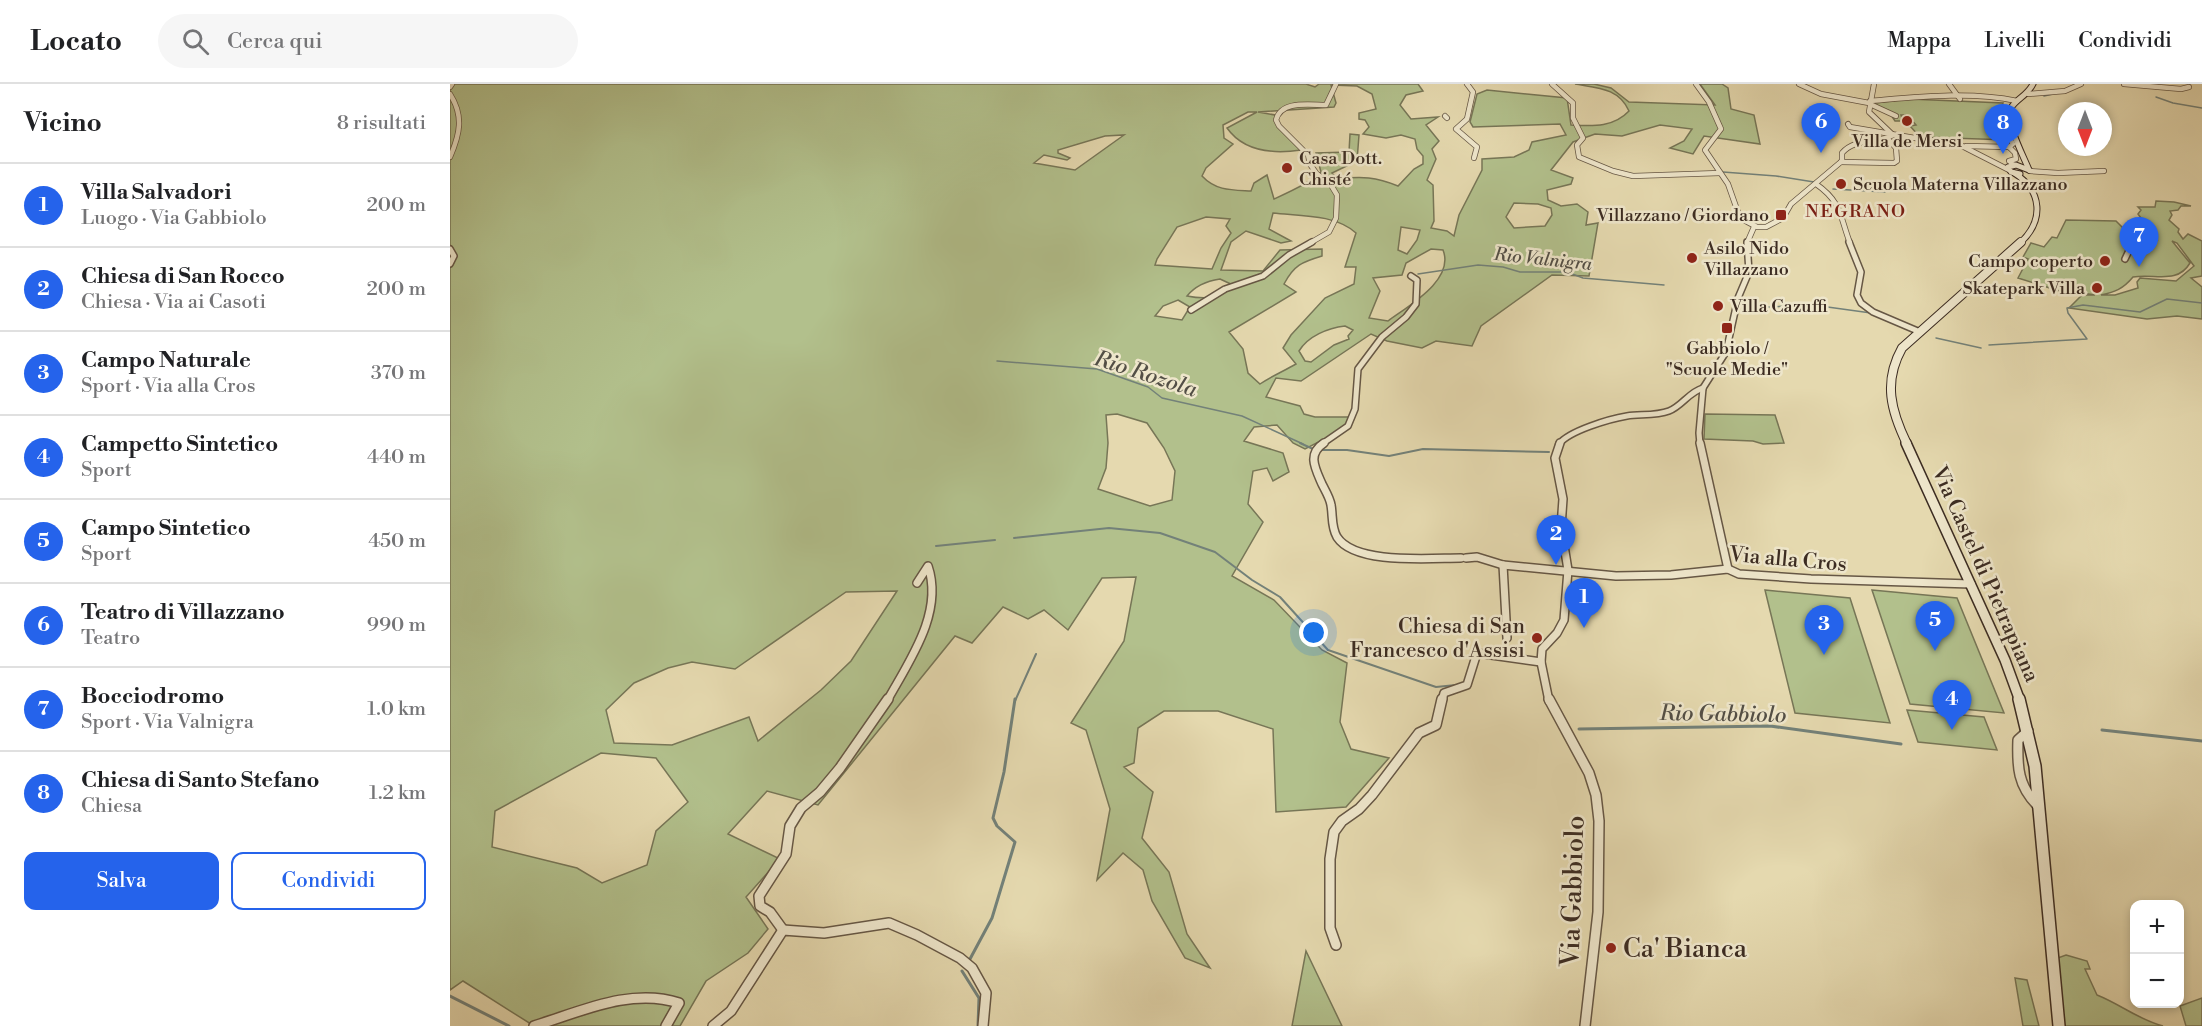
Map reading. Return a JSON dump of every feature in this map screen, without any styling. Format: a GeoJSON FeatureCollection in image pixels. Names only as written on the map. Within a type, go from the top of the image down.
{"type":"FeatureCollection","features":[{"type":"Feature","properties":{"kind":"main road"},"geometry":{"type":"LineString","coordinates":[[2015,167],[2022,152],[2011,130],[2008,114],[2017,101],[2028,94],[2033,84]]}},
{"type":"Feature","properties":{"kind":"main road"},"geometry":{"type":"LineString","coordinates":[[2015,167],[2028,173]]}},
{"type":"Feature","properties":{"kind":"main road"},"geometry":{"type":"LineString","coordinates":[[2015,167],[2028,173]]}},
{"type":"Feature","properties":{"kind":"main road","name":"Via Castel di Pietrapiana"},"geometry":{"type":"LineString","coordinates":[[2028,173],[2038,211],[2038,220],[2032,232],[1902,348],[1894,360],[1889,377],[1892,409],[2005,660],[2028,730],[2035,766],[2059,1026]]}},
{"type":"Feature","properties":{"kind":"street"},"geometry":{"type":"LineString","coordinates":[[1191,310],[1225,289],[1263,276],[1289,255],[1329,232],[1336,218],[1337,195],[1331,185],[1316,173],[1305,151],[1276,120],[1278,112],[1287,106],[1326,105],[1336,84]]}},
{"type":"Feature","properties":{"kind":"street"},"geometry":{"type":"LineString","coordinates":[[1467,84],[1473,92],[1467,119],[1456,129],[1460,135],[1469,139],[1477,147],[1474,158]]}},
{"type":"Feature","properties":{"kind":"street"},"geometry":{"type":"LineString","coordinates":[[1696,84],[1720,123],[1720,133],[1705,150],[1730,189],[1737,213],[1753,226],[1766,227],[1779,221],[1791,204],[1841,162],[1842,153],[1847,146],[1858,142],[1881,141],[1893,135]]}},
{"type":"Feature","properties":{"kind":"street"},"geometry":{"type":"LineString","coordinates":[[1799,84],[1815,92],[1870,103],[1896,116]]}},
{"type":"Feature","properties":{"kind":"street"},"geometry":{"type":"LineString","coordinates":[[1875,84],[1867,108],[1869,115],[1886,126],[1893,135]]}},
{"type":"Feature","properties":{"kind":"street"},"geometry":{"type":"LineString","coordinates":[[1949,84],[1960,99]]}},
{"type":"Feature","properties":{"kind":"street"},"geometry":{"type":"LineString","coordinates":[[2028,94],[2065,91],[2081,84]]}},
{"type":"Feature","properties":{"kind":"street"},"geometry":{"type":"LineString","coordinates":[[2124,84],[2189,88],[2186,84]]}},
{"type":"Feature","properties":{"kind":"street"},"geometry":{"type":"LineString","coordinates":[[1552,85],[1573,103],[1572,118],[1583,138],[1577,145],[1576,153],[1579,157],[1632,176],[1720,173]]}},
{"type":"Feature","properties":{"kind":"street"},"geometry":{"type":"LineString","coordinates":[[450,94],[457,104],[462,119],[450,157]]}},
{"type":"Feature","properties":{"kind":"street"},"geometry":{"type":"LineString","coordinates":[[1870,103],[1920,97],[1960,99],[1998,97],[2017,101]]}},
{"type":"Feature","properties":{"kind":"street"},"geometry":{"type":"LineString","coordinates":[[1848,124],[1850,127],[1872,129],[1893,135],[1908,135],[1962,146],[2009,147],[2013,144],[2008,135],[2011,130]]}},
{"type":"Feature","properties":{"kind":"street"},"geometry":{"type":"LineString","coordinates":[[1841,162],[1894,163],[1897,160],[1897,150],[1894,142],[1888,139]]}},
{"type":"Feature","properties":{"kind":"street"},"geometry":{"type":"LineString","coordinates":[[1962,146],[1996,163],[2015,167]]}},
{"type":"Feature","properties":{"kind":"street"},"geometry":{"type":"LineString","coordinates":[[2009,147],[2016,156],[2016,159],[2009,161],[2015,167]]}},
{"type":"Feature","properties":{"kind":"street"},"geometry":{"type":"LineString","coordinates":[[2028,173],[2104,171]]}},
{"type":"Feature","properties":{"kind":"street"},"geometry":{"type":"LineString","coordinates":[[1816,184],[1825,190],[1841,210],[1861,272],[1857,295],[1861,303],[1873,312],[1920,332]]}},
{"type":"Feature","properties":{"kind":"street"},"geometry":{"type":"LineString","coordinates":[[1728,568],[1700,440],[1703,388],[1725,356],[1738,298],[1749,272],[1747,242],[1753,226]]}},
{"type":"Feature","properties":{"kind":"street"},"geometry":{"type":"LineString","coordinates":[[2125,259],[2134,240]]}},
{"type":"Feature","properties":{"kind":"street"},"geometry":{"type":"LineString","coordinates":[[450,249],[454,256],[450,264]]}},
{"type":"Feature","properties":{"kind":"street","name":"Via alla Cros"},"geometry":{"type":"LineString","coordinates":[[1412,276],[1417,280],[1416,304],[1406,317],[1382,337],[1358,369],[1355,409],[1348,426],[1318,447],[1313,456],[1314,466],[1331,504],[1332,522],[1337,537],[1353,551],[1389,557],[1477,557],[1503,565],[1616,576],[1728,568],[1735,573],[1750,575],[1971,584]]}},
{"type":"Feature","properties":{"kind":"street"},"geometry":{"type":"LineString","coordinates":[[1336,945],[1330,928],[1330,859],[1334,832],[1342,821],[1359,809],[1372,795],[1419,733],[1436,725],[1444,693],[1467,685],[1477,653],[1541,662],[1542,649],[1557,633],[1564,620],[1568,570],[1561,527],[1563,499],[1555,458],[1559,444],[1566,436],[1604,422],[1625,416],[1667,412],[1677,407],[1695,390],[1703,388]]}},
{"type":"Feature","properties":{"kind":"street"},"geometry":{"type":"LineString","coordinates":[[1503,565],[1508,638]]}},
{"type":"Feature","properties":{"kind":"street"},"geometry":{"type":"LineString","coordinates":[[917,583],[928,566],[933,580],[932,604],[920,638],[881,711],[840,768],[820,792],[801,808],[790,826],[786,854],[759,896],[760,906],[770,912],[783,930],[824,933],[889,923],[960,958],[972,968],[986,993],[983,1026]]}},
{"type":"Feature","properties":{"kind":"street","name":"Via Gabbiolo"},"geometry":{"type":"LineString","coordinates":[[1541,662],[1548,698],[1589,773],[1596,795],[1599,821],[1598,912],[1584,1026]]}},
{"type":"Feature","properties":{"kind":"street"},"geometry":{"type":"LineString","coordinates":[[2028,730],[2018,740],[2017,764],[2023,791],[2038,806]]}},
{"type":"Feature","properties":{"kind":"street"},"geometry":{"type":"LineString","coordinates":[[713,1026],[731,1011],[783,930]]}},
{"type":"Feature","properties":{"kind":"street"},"geometry":{"type":"LineString","coordinates":[[534,1026],[632,998],[664,998],[679,1003],[666,1026]]}},
{"type":"Feature","properties":{"kind":"green space"},"geometry":{"type":"Polygon","coordinates":[[[450,84],[1306,84],[1315,87],[1319,84],[1418,84],[1423,91],[1406,95],[1400,105],[1411,119],[1438,117],[1426,125],[1439,141],[1432,149],[1436,159],[1427,180],[1433,185],[1434,221],[1431,228],[1447,231],[1454,236],[1459,215],[1482,170],[1482,159],[1514,157],[1529,150],[1532,142],[1566,135],[1560,124],[1473,127],[1470,122],[1477,94],[1487,90],[1567,98],[1571,125],[1594,125],[1609,123],[1623,117],[1629,111],[1625,103],[1614,93],[1575,84],[1594,84],[1611,88],[1629,102],[1715,105],[1700,84],[1722,84],[1728,88],[1731,109],[1754,115],[1760,144],[1704,136],[1693,154],[1670,148],[1684,141],[1692,129],[1660,125],[1622,136],[1595,134],[1573,142],[1551,170],[1573,178],[1571,184],[1547,190],[1548,200],[1561,206],[1577,204],[1588,212],[1586,225],[1598,223],[1589,276],[1552,275],[1481,326],[1472,346],[1436,341],[1422,348],[1387,341],[1371,334],[1301,381],[1276,378],[1266,397],[1300,406],[1304,414],[1315,417],[1351,417],[1348,427],[1305,449],[1293,443],[1277,425],[1254,427],[1244,441],[1283,453],[1289,472],[1273,481],[1267,468],[1253,471],[1248,504],[1263,522],[1232,576],[1274,600],[1322,650],[1347,663],[1340,722],[1351,749],[1389,758],[1346,807],[1276,812],[1273,729],[1218,711],[1164,711],[1138,728],[1134,763],[1124,767],[1153,792],[1142,838],[1169,872],[1187,934],[1210,968],[1185,958],[1152,901],[1143,870],[1123,853],[1097,880],[1110,809],[1086,730],[1071,723],[1124,641],[1136,577],[1102,578],[1068,630],[1044,610],[1028,619],[1003,607],[972,643],[955,636],[818,805],[767,791],[728,834],[780,859],[746,897],[768,929],[748,953],[706,981],[680,1026],[534,1026],[463,981],[450,990],[450,84]],[[1331,85],[1336,103],[1334,107],[1258,112],[1275,115],[1275,121],[1301,150],[1280,152],[1260,150],[1242,142],[1227,128],[1257,112],[1248,112],[1223,125],[1224,138],[1233,144],[1206,168],[1202,176],[1207,181],[1225,189],[1251,191],[1254,183],[1267,175],[1274,199],[1306,183],[1321,172],[1316,153],[1349,152],[1350,134],[1359,135],[1357,161],[1332,173],[1338,179],[1369,178],[1398,186],[1414,169],[1423,164],[1423,156],[1417,149],[1415,139],[1401,135],[1386,138],[1363,134],[1369,127],[1365,120],[1359,119],[1359,113],[1376,109],[1372,94],[1357,86],[1331,85]],[[1124,135],[1105,136],[1058,150],[1058,153],[1070,158],[1067,160],[1044,155],[1034,163],[1075,170],[1124,135]],[[1514,203],[1506,217],[1514,228],[1545,226],[1552,215],[1551,208],[1538,204],[1514,203]],[[1273,213],[1269,229],[1291,241],[1281,243],[1246,231],[1231,242],[1221,270],[1263,271],[1280,250],[1322,249],[1322,256],[1299,265],[1291,272],[1284,284],[1296,292],[1229,332],[1243,349],[1248,373],[1260,384],[1296,364],[1283,348],[1291,335],[1325,298],[1354,284],[1356,267],[1345,267],[1356,233],[1348,227],[1328,219],[1273,213]],[[1206,217],[1177,227],[1155,265],[1212,269],[1221,248],[1231,233],[1226,226],[1230,219],[1206,217]],[[1401,227],[1398,250],[1407,254],[1417,240],[1420,230],[1401,227]],[[1431,249],[1406,263],[1402,275],[1373,278],[1380,291],[1369,318],[1388,321],[1417,300],[1436,282],[1445,261],[1443,250],[1431,249]],[[1220,279],[1194,289],[1187,296],[1212,297],[1235,286],[1220,279]],[[1178,300],[1163,306],[1155,316],[1182,320],[1190,307],[1178,300]],[[1345,326],[1313,337],[1299,351],[1305,361],[1311,362],[1334,345],[1349,339],[1348,336],[1353,330],[1345,326]],[[1117,414],[1106,415],[1108,443],[1106,468],[1098,489],[1150,506],[1172,500],[1175,471],[1164,448],[1147,423],[1117,414]],[[897,591],[846,592],[735,669],[692,662],[668,668],[634,683],[606,710],[614,743],[672,745],[749,717],[758,741],[821,690],[851,661],[897,591]],[[601,753],[495,811],[492,847],[577,868],[602,883],[647,865],[656,831],[688,802],[656,758],[601,753]]]}},
{"type":"Feature","properties":{"kind":"green space"},"geometry":{"type":"Polygon","coordinates":[[[1909,99],[2003,103],[1998,121],[2009,140],[1920,137],[1910,126],[1916,125],[1907,115],[1901,115],[1903,121],[1895,121],[1891,115],[1874,103],[1909,99]]]}},
{"type":"Feature","properties":{"kind":"green space"},"geometry":{"type":"Polygon","coordinates":[[[2156,201],[2191,206],[2181,206],[2178,210],[2170,211],[2172,215],[2169,220],[2179,229],[2178,232],[2183,239],[2188,234],[2202,241],[2202,276],[2191,278],[2202,287],[2202,319],[2177,316],[2147,319],[2069,308],[2082,295],[2095,295],[2070,291],[2069,294],[2018,278],[2028,259],[2023,257],[2031,243],[2044,247],[2052,237],[2057,238],[2066,220],[2116,221],[2134,239],[2157,240],[2138,214],[2141,210],[2138,207],[2155,207],[2156,201]],[[2172,241],[2190,263],[2185,270],[2172,276],[2133,277],[2119,289],[2101,295],[2115,295],[2138,288],[2137,282],[2140,278],[2176,281],[2194,266],[2177,243],[2172,241]]]}},
{"type":"Feature","properties":{"kind":"green space"},"geometry":{"type":"Polygon","coordinates":[[[1705,414],[1775,415],[1784,443],[1763,444],[1753,441],[1704,439],[1705,414]]]}},
{"type":"Feature","properties":{"kind":"green space"},"geometry":{"type":"Polygon","coordinates":[[[1765,590],[1850,598],[1890,723],[1795,713],[1765,590]]]}},
{"type":"Feature","properties":{"kind":"green space"},"geometry":{"type":"Polygon","coordinates":[[[1872,590],[1957,598],[2004,713],[1910,704],[1872,590]]]}},
{"type":"Feature","properties":{"kind":"green space"},"geometry":{"type":"Polygon","coordinates":[[[1907,710],[1984,717],[1997,750],[1918,742],[1907,710]]]}},
{"type":"Feature","properties":{"kind":"green space"},"geometry":{"type":"Polygon","coordinates":[[[1306,951],[1342,1026],[1292,1026],[1306,951]]]}},
{"type":"Feature","properties":{"kind":"green space"},"geometry":{"type":"Polygon","coordinates":[[[2066,955],[2087,961],[2090,969],[2085,969],[2097,995],[2163,1026],[2062,1026],[2055,959],[2066,955]]]}},
{"type":"Feature","properties":{"kind":"green space"},"geometry":{"type":"Polygon","coordinates":[[[2015,978],[2027,980],[2039,1026],[2023,1026],[2015,978]]]}},
{"type":"Feature","properties":{"kind":"green space"},"geometry":{"type":"Polygon","coordinates":[[[2202,998],[2202,1026],[2186,1026],[2181,1008],[2184,1008],[2184,1005],[2202,998]]]}},
{"type":"Feature","properties":{"kind":"waterway"},"geometry":{"type":"LineString","coordinates":[[2044,96],[2053,94]]}},
{"type":"Feature","properties":{"kind":"waterway"},"geometry":{"type":"LineString","coordinates":[[2156,97],[2173,103],[2202,108]]}},
{"type":"Feature","properties":{"kind":"waterway"},"geometry":{"type":"LineString","coordinates":[[1723,172],[1776,176],[1814,182]]}},
{"type":"Feature","properties":{"kind":"waterway"},"geometry":{"type":"LineString","coordinates":[[1833,189],[1885,192]]}},
{"type":"Feature","properties":{"kind":"waterway","name":"Rio Valnigra"},"geometry":{"type":"LineString","coordinates":[[1418,274],[1478,265],[1503,267],[1520,272],[1567,272],[1583,278],[1664,285]]}},
{"type":"Feature","properties":{"kind":"waterway","name":"Rio Valnigra"},"geometry":{"type":"LineString","coordinates":[[1989,345],[2087,339],[2068,313],[2067,308],[2083,305],[2140,312],[2167,299],[2202,303]]}},
{"type":"Feature","properties":{"kind":"waterway","name":"Rio Valnigra"},"geometry":{"type":"LineString","coordinates":[[1742,305],[1767,307],[1813,305],[1871,313]]}},
{"type":"Feature","properties":{"kind":"waterway","name":"Rio Valnigra"},"geometry":{"type":"LineString","coordinates":[[1936,338],[1981,348]]}},
{"type":"Feature","properties":{"kind":"waterway","name":"Rio Rozola"},"geometry":{"type":"LineString","coordinates":[[997,361],[1097,369],[1148,387],[1162,398],[1242,416],[1303,444]]}},
{"type":"Feature","properties":{"kind":"waterway","name":"Rio Rozola"},"geometry":{"type":"LineString","coordinates":[[1300,443],[1313,449]]}},
{"type":"Feature","properties":{"kind":"waterway","name":"Rio Rozola"},"geometry":{"type":"LineString","coordinates":[[1322,450],[1347,450],[1389,456],[1423,449],[1549,452]]}},
{"type":"Feature","properties":{"kind":"waterway","name":"Rio Gabbiolo"},"geometry":{"type":"LineString","coordinates":[[1014,538],[1109,528],[1160,533],[1215,552],[1252,580],[1280,597],[1328,650],[1436,687],[1456,685]]}},
{"type":"Feature","properties":{"kind":"waterway","name":"Rio Gabbiolo"},"geometry":{"type":"LineString","coordinates":[[936,546],[995,540]]}},
{"type":"Feature","properties":{"kind":"waterway"},"geometry":{"type":"LineString","coordinates":[[1015,701],[1036,654]]}},
{"type":"Feature","properties":{"kind":"waterway"},"geometry":{"type":"LineString","coordinates":[[970,959],[992,918],[1015,842],[997,826],[993,818],[1004,772],[1015,699]]}},
{"type":"Feature","properties":{"kind":"waterway","name":"Rio Gabbiolo"},"geometry":{"type":"LineString","coordinates":[[1579,729],[1770,726],[1901,744]]}},
{"type":"Feature","properties":{"kind":"waterway","name":"Rio Gabbiolo"},"geometry":{"type":"LineString","coordinates":[[2102,730],[2202,741]]}},
{"type":"Feature","properties":{"kind":"waterway"},"geometry":{"type":"LineString","coordinates":[[962,971],[979,998],[978,1026]]}},
{"type":"Feature","properties":{"kind":"waterway"},"geometry":{"type":"LineString","coordinates":[[450,996],[509,1026]]}},
{"type":"Feature","properties":{"kind":"place","name":"Villa de Mersi"},"geometry":{"type":"Point","coordinates":[1907,121]}},
{"type":"Feature","properties":{"kind":"place","name":"Teatro di Villazzano"},"geometry":{"type":"Point","coordinates":[1821,153]}},
{"type":"Feature","properties":{"kind":"place","name":"Chiesa di Santo Stefano"},"geometry":{"type":"Point","coordinates":[2003,154]}},
{"type":"Feature","properties":{"kind":"place","name":"Casa Dott. Chisté"},"geometry":{"type":"Point","coordinates":[1287,168]}},
{"type":"Feature","properties":{"kind":"place","name":"Scuola Materna Villazzano"},"geometry":{"type":"Point","coordinates":[1841,184]}},
{"type":"Feature","properties":{"kind":"place","name":"Villazzano / Giordano"},"geometry":{"type":"Point","coordinates":[1781,215]}},
{"type":"Feature","properties":{"kind":"place","name":"Asilo Nido Villazzano"},"geometry":{"type":"Point","coordinates":[1692,258]}},
{"type":"Feature","properties":{"kind":"place","name":"Campo coperto"},"geometry":{"type":"Point","coordinates":[2105,261]}},
{"type":"Feature","properties":{"kind":"place","name":"Bocciodromo"},"geometry":{"type":"Point","coordinates":[2139,267]}},
{"type":"Feature","properties":{"kind":"place","name":"Skatepark Villa"},"geometry":{"type":"Point","coordinates":[2097,288]}},
{"type":"Feature","properties":{"kind":"place","name":"Villa Cazuffi"},"geometry":{"type":"Point","coordinates":[1718,306]}},
{"type":"Feature","properties":{"kind":"place","name":"Gabbiolo / \"Scuole Medie\""},"geometry":{"type":"Point","coordinates":[1727,328]}},
{"type":"Feature","properties":{"kind":"place","name":"Chiesa di San Rocco"},"geometry":{"type":"Point","coordinates":[1556,565]}},
{"type":"Feature","properties":{"kind":"place","name":"Villa Salvadori"},"geometry":{"type":"Point","coordinates":[1584,628]}},
{"type":"Feature","properties":{"kind":"place","name":"Chiesa di San Francesco d'Assisi"},"geometry":{"type":"Point","coordinates":[1537,638]}},
{"type":"Feature","properties":{"kind":"place","name":"Campo Sintetico"},"geometry":{"type":"Point","coordinates":[1935,651]}},
{"type":"Feature","properties":{"kind":"place","name":"Campo Naturale"},"geometry":{"type":"Point","coordinates":[1824,655]}},
{"type":"Feature","properties":{"kind":"place","name":"Campetto Sintetico"},"geometry":{"type":"Point","coordinates":[1952,730]}},
{"type":"Feature","properties":{"kind":"place","name":"Ca' Bianca"},"geometry":{"type":"Point","coordinates":[1611,948]}},
{"type":"Feature","properties":{"kind":"district","name":"NEGRANO"},"geometry":{"type":"Point","coordinates":[1856,211]}}]}
